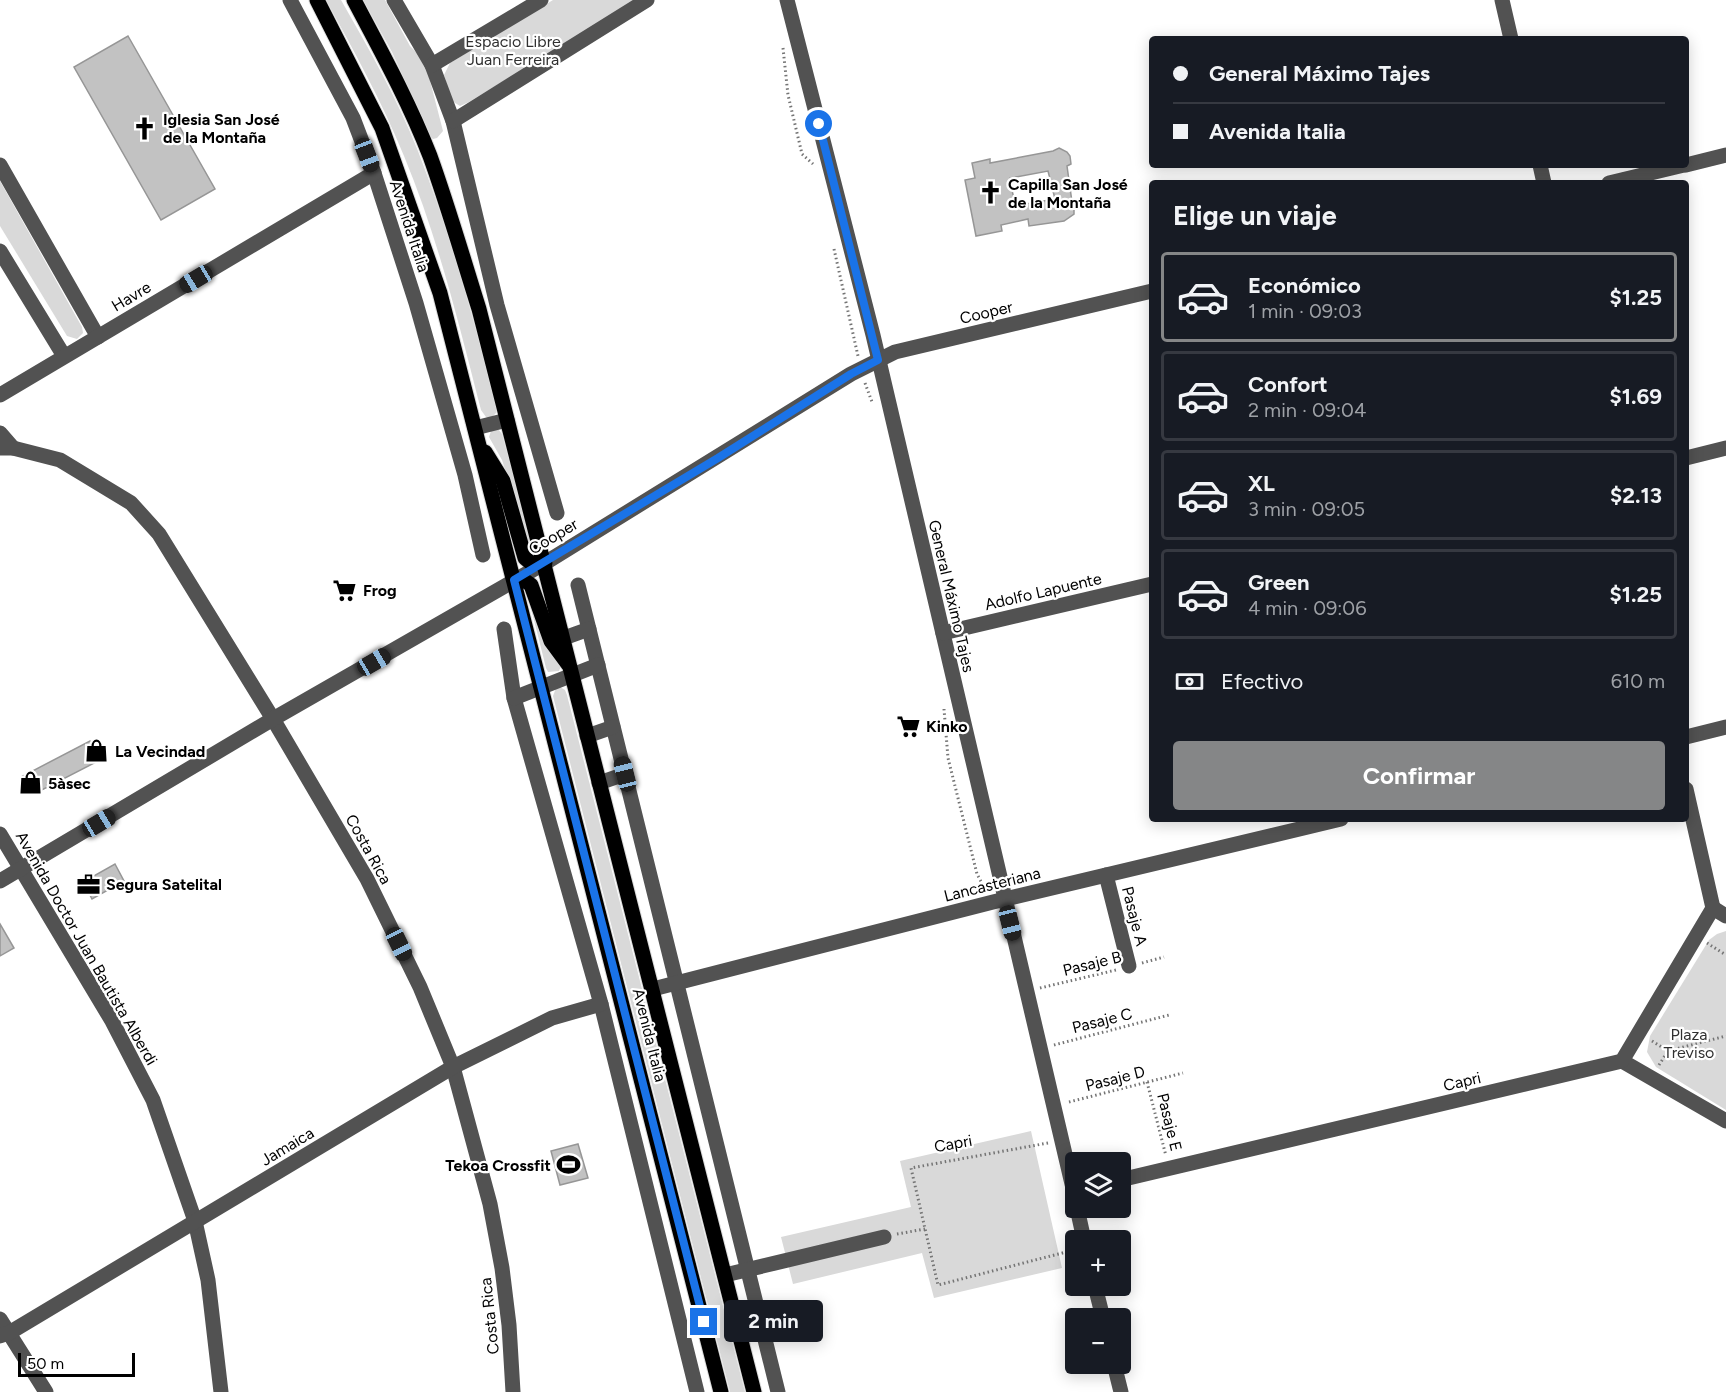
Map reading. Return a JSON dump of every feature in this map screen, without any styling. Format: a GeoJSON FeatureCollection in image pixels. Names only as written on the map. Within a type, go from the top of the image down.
{"type":"FeatureCollection","features":[{"type":"Feature","properties":{"kind":"main road","name":"Avenida Italia"},"geometry":{"type":"LineString","coordinates":[[317,0],[373,110],[397,165],[440,293],[721,1392]]}},
{"type":"Feature","properties":{"kind":"main road","name":"Avenida Italia"},"geometry":{"type":"LineString","coordinates":[[354,0],[392,71],[429,154],[479,309],[754,1392]]}},
{"type":"Feature","properties":{"kind":"main road"},"geometry":{"type":"LineString","coordinates":[[480,445],[503,481],[525,558],[531,563],[545,563]]}},
{"type":"Feature","properties":{"kind":"main road"},"geometry":{"type":"LineString","coordinates":[[514,580],[524,580],[531,585],[551,641],[566,660],[573,675]]}},
{"type":"Feature","properties":{"kind":"street","name":"Avenida Italia"},"geometry":{"type":"LineString","coordinates":[[290,0],[353,118],[374,173],[416,303],[465,475],[483,555]]}},
{"type":"Feature","properties":{"kind":"street"},"geometry":{"type":"LineString","coordinates":[[394,0],[432,65],[453,121],[483,252],[556,513]]}},
{"type":"Feature","properties":{"kind":"street"},"geometry":{"type":"LineString","coordinates":[[432,65],[541,0]]}},
{"type":"Feature","properties":{"kind":"street"},"geometry":{"type":"LineString","coordinates":[[453,121],[646,0]]}},
{"type":"Feature","properties":{"kind":"street","name":"General Máximo Tajes"},"geometry":{"type":"LineString","coordinates":[[787,0],[878,360],[1065,1156]]}},
{"type":"Feature","properties":{"kind":"street"},"geometry":{"type":"LineString","coordinates":[[1502,0],[1509,36]]}},
{"type":"Feature","properties":{"kind":"street"},"geometry":{"type":"LineString","coordinates":[[1689,164],[1726,155]]}},
{"type":"Feature","properties":{"kind":"street"},"geometry":{"type":"LineString","coordinates":[[0,165],[98,337]]}},
{"type":"Feature","properties":{"kind":"street"},"geometry":{"type":"LineString","coordinates":[[1622,180],[1672,168]]}},
{"type":"Feature","properties":{"kind":"street","name":"Havre"},"geometry":{"type":"LineString","coordinates":[[0,395],[374,173]]}},
{"type":"Feature","properties":{"kind":"street"},"geometry":{"type":"LineString","coordinates":[[0,250],[64,356]]}},
{"type":"Feature","properties":{"kind":"street"},"geometry":{"type":"LineString","coordinates":[[464,259],[483,252]]}},
{"type":"Feature","properties":{"kind":"street","name":"Cooper"},"geometry":{"type":"LineString","coordinates":[[0,881],[273,719],[545,563],[851,374],[878,360],[895,352],[1149,292]]}},
{"type":"Feature","properties":{"kind":"street"},"geometry":{"type":"LineString","coordinates":[[479,309],[497,304]]}},
{"type":"Feature","properties":{"kind":"street"},"geometry":{"type":"LineString","coordinates":[[476,428],[507,420]]}},
{"type":"Feature","properties":{"kind":"street"},"geometry":{"type":"LineString","coordinates":[[0,433],[7,448]]}},
{"type":"Feature","properties":{"kind":"street","name":"Costa Rica"},"geometry":{"type":"LineString","coordinates":[[7,448],[60,460],[131,503],[159,534],[179,563],[367,879],[420,987],[453,1067],[490,1203],[500,1257],[509,1325],[513,1392]]}},
{"type":"Feature","properties":{"kind":"street"},"geometry":{"type":"LineString","coordinates":[[1689,457],[1726,448]]}},
{"type":"Feature","properties":{"kind":"street"},"geometry":{"type":"LineString","coordinates":[[518,463],[540,458]]}},
{"type":"Feature","properties":{"kind":"street"},"geometry":{"type":"LineString","coordinates":[[465,475],[487,471]]}},
{"type":"Feature","properties":{"kind":"street"},"geometry":{"type":"LineString","coordinates":[[578,585],[778,1392]]}},
{"type":"Feature","properties":{"kind":"street","name":"Adolfo Lapuente"},"geometry":{"type":"LineString","coordinates":[[943,633],[1149,585]]}},
{"type":"Feature","properties":{"kind":"street"},"geometry":{"type":"LineString","coordinates":[[504,628],[514,698],[601,1004],[697,1392]]}},
{"type":"Feature","properties":{"kind":"street"},"geometry":{"type":"LineString","coordinates":[[564,638],[589,629]]}},
{"type":"Feature","properties":{"kind":"street"},"geometry":{"type":"LineString","coordinates":[[514,698],[598,665]]}},
{"type":"Feature","properties":{"kind":"street"},"geometry":{"type":"LineString","coordinates":[[587,736],[613,727]]}},
{"type":"Feature","properties":{"kind":"street"},"geometry":{"type":"LineString","coordinates":[[1689,736],[1726,727]]}},
{"type":"Feature","properties":{"kind":"street"},"geometry":{"type":"LineString","coordinates":[[599,783],[625,774]]}},
{"type":"Feature","properties":{"kind":"street"},"geometry":{"type":"LineString","coordinates":[[1689,802],[1713,908],[1622,1061],[1726,1121]]}},
{"type":"Feature","properties":{"kind":"street","name":"Lancasteriana"},"geometry":{"type":"LineString","coordinates":[[653,989],[1106,875],[1328,822]]}},
{"type":"Feature","properties":{"kind":"street","name":"Avenida Doctor Juan Bautista Alberdi"},"geometry":{"type":"LineString","coordinates":[[0,834],[112,1021],[147,1090],[195,1221],[207,1280],[221,1392]]}},
{"type":"Feature","properties":{"kind":"street","name":"Pasaje A"},"geometry":{"type":"LineString","coordinates":[[1106,875],[1129,966]]}},
{"type":"Feature","properties":{"kind":"street"},"geometry":{"type":"LineString","coordinates":[[1713,908],[1726,916]]}},
{"type":"Feature","properties":{"kind":"street","name":"Jamaica"},"geometry":{"type":"LineString","coordinates":[[4,1335],[453,1067],[552,1018],[601,1004]]}},
{"type":"Feature","properties":{"kind":"street","name":"Capri"},"geometry":{"type":"LineString","coordinates":[[1131,1177],[1622,1061]]}},
{"type":"Feature","properties":{"kind":"street"},"geometry":{"type":"LineString","coordinates":[[705,1199],[729,1194]]}},
{"type":"Feature","properties":{"kind":"street"},"geometry":{"type":"LineString","coordinates":[[725,1275],[884,1237]]}},
{"type":"Feature","properties":{"kind":"street"},"geometry":{"type":"LineString","coordinates":[[0,1319],[4,1335],[46,1392]]}},
{"type":"Feature","properties":{"kind":"street"},"geometry":{"type":"LineString","coordinates":[[1116,1374],[1121,1392]]}},
{"type":"Feature","properties":{"kind":"path"},"geometry":{"type":"LineString","coordinates":[[780,38],[788,95],[802,154],[815,167]]}},
{"type":"Feature","properties":{"kind":"path"},"geometry":{"type":"LineString","coordinates":[[834,249],[857,354]]}},
{"type":"Feature","properties":{"kind":"path"},"geometry":{"type":"LineString","coordinates":[[865,381],[872,404]]}},
{"type":"Feature","properties":{"kind":"path"},"geometry":{"type":"LineString","coordinates":[[944,704],[948,758],[976,874],[986,892]]}},
{"type":"Feature","properties":{"kind":"path"},"geometry":{"type":"LineString","coordinates":[[1696,936],[1726,955]]}},
{"type":"Feature","properties":{"kind":"path","name":"Pasaje B"},"geometry":{"type":"LineString","coordinates":[[1027,992],[1164,957]]}},
{"type":"Feature","properties":{"kind":"path","name":"Pasaje C"},"geometry":{"type":"LineString","coordinates":[[1040,1048],[1169,1015]]}},
{"type":"Feature","properties":{"kind":"path"},"geometry":{"type":"LineString","coordinates":[[1639,1032],[1668,1051],[1726,1036]]}},
{"type":"Feature","properties":{"kind":"path","name":"Pasaje D"},"geometry":{"type":"LineString","coordinates":[[1053,1106],[1184,1073]]}},
{"type":"Feature","properties":{"kind":"path","name":"Pasaje E"},"geometry":{"type":"LineString","coordinates":[[1147,1082],[1170,1168]]}},
{"type":"Feature","properties":{"kind":"path","name":"Capri"},"geometry":{"type":"LineString","coordinates":[[1061,1140],[911,1168],[938,1285],[1065,1253]]}},
{"type":"Feature","properties":{"kind":"path"},"geometry":{"type":"LineString","coordinates":[[884,1237],[925,1229]]}},
{"type":"Feature","properties":{"kind":"green space"},"geometry":{"type":"Polygon","coordinates":[[[326,0],[341,0],[392,93],[418,151],[451,246],[479,343],[496,408],[496,413],[490,419],[481,410],[447,282],[416,187],[377,96],[326,0]]]}},
{"type":"Feature","properties":{"kind":"green space"},"geometry":{"type":"Polygon","coordinates":[[[363,0],[385,0],[410,46],[420,56],[428,73],[443,131],[437,138],[433,139],[430,136],[392,52],[363,0]]]}},
{"type":"Feature","properties":{"kind":"green space","name":"Espacio Libre Juan Ferreira"},"geometry":{"type":"Polygon","coordinates":[[[553,0],[637,0],[469,102],[460,106],[452,101],[444,75],[450,63],[553,0]]]}},
{"type":"Feature","properties":{"kind":"green space"},"geometry":{"type":"Polygon","coordinates":[[[0,181],[82,327],[83,333],[77,339],[67,336],[0,226],[0,181]]]}},
{"type":"Feature","properties":{"kind":"green space"},"geometry":{"type":"Polygon","coordinates":[[[498,429],[502,434],[534,552],[532,554],[502,460],[489,437],[491,431],[498,429]]]}},
{"type":"Feature","properties":{"kind":"green space"},"geometry":{"type":"Polygon","coordinates":[[[527,592],[561,666],[559,671],[548,672],[546,668],[527,592]]]}},
{"type":"Feature","properties":{"kind":"green space"},"geometry":{"type":"Polygon","coordinates":[[[560,687],[567,695],[745,1392],[730,1392],[553,696],[556,688],[560,687]]]}},
{"type":"Feature","properties":{"kind":"green space","name":"Plaza Treviso"},"geometry":{"type":"Polygon","coordinates":[[[1726,931],[1726,1110],[1656,1067],[1647,1052],[1650,1036],[1709,940],[1726,931]]]}},
{"type":"Feature","properties":{"kind":"green space"},"geometry":{"type":"Polygon","coordinates":[[[1031,1131],[1062,1268],[934,1298],[922,1253],[793,1284],[781,1237],[911,1207],[900,1161],[1031,1131]]]}},
{"type":"Feature","properties":{"kind":"building","name":"Iglesia San José de la Montaña"},"geometry":{"type":"Polygon","coordinates":[[[128,36],[215,189],[161,220],[74,67],[128,36]]]}},
{"type":"Feature","properties":{"kind":"building"},"geometry":{"type":"Polygon","coordinates":[[[1059,148],[1070,156],[1071,164],[1067,166],[1072,202],[1080,203],[1074,210],[1074,214],[1064,221],[1029,226],[1028,219],[1001,225],[1002,231],[976,236],[965,180],[975,178],[972,163],[990,159],[990,163],[1059,148]],[[1048,171],[1010,178],[1015,206],[1055,199],[1048,171]]]}},
{"type":"Feature","properties":{"kind":"building"},"geometry":{"type":"Polygon","coordinates":[[[90,741],[100,760],[36,793],[28,790],[21,777],[90,741]]]}},
{"type":"Feature","properties":{"kind":"building"},"geometry":{"type":"Polygon","coordinates":[[[115,864],[124,881],[92,899],[83,882],[115,864]]]}},
{"type":"Feature","properties":{"kind":"building"},"geometry":{"type":"Polygon","coordinates":[[[0,924],[14,948],[0,956],[0,924]]]}},
{"type":"Feature","properties":{"kind":"building","name":"Tekoa Crossfit"},"geometry":{"type":"Polygon","coordinates":[[[578,1144],[588,1178],[560,1185],[551,1151],[578,1144]]]}},
{"type":"Feature","properties":{"kind":"place","name":"Iglesia San José de la Montaña"},"geometry":{"type":"Point","coordinates":[145,128]}},
{"type":"Feature","properties":{"kind":"place","name":"Capilla San José de la Montaña"},"geometry":{"type":"Point","coordinates":[990,193]}},
{"type":"Feature","properties":{"kind":"place","name":"Frog"},"geometry":{"type":"Point","coordinates":[345,590]}},
{"type":"Feature","properties":{"kind":"place","name":"Kinko"},"geometry":{"type":"Point","coordinates":[908,726]}},
{"type":"Feature","properties":{"kind":"place","name":"La Vecindad"},"geometry":{"type":"Point","coordinates":[97,751]}},
{"type":"Feature","properties":{"kind":"place","name":"5àsec"},"geometry":{"type":"Point","coordinates":[30,783]}},
{"type":"Feature","properties":{"kind":"place","name":"Segura Satelital"},"geometry":{"type":"Point","coordinates":[88,884]}},
{"type":"Feature","properties":{"kind":"place","name":"Tekoa Crossfit"},"geometry":{"type":"Point","coordinates":[569,1165]}},
{"type":"Feature","properties":{"kind":"route"},"geometry":{"type":"LineString","coordinates":[[704,1322],[514,580],[718,458],[851,374],[878,360],[819,124]]}}]}
